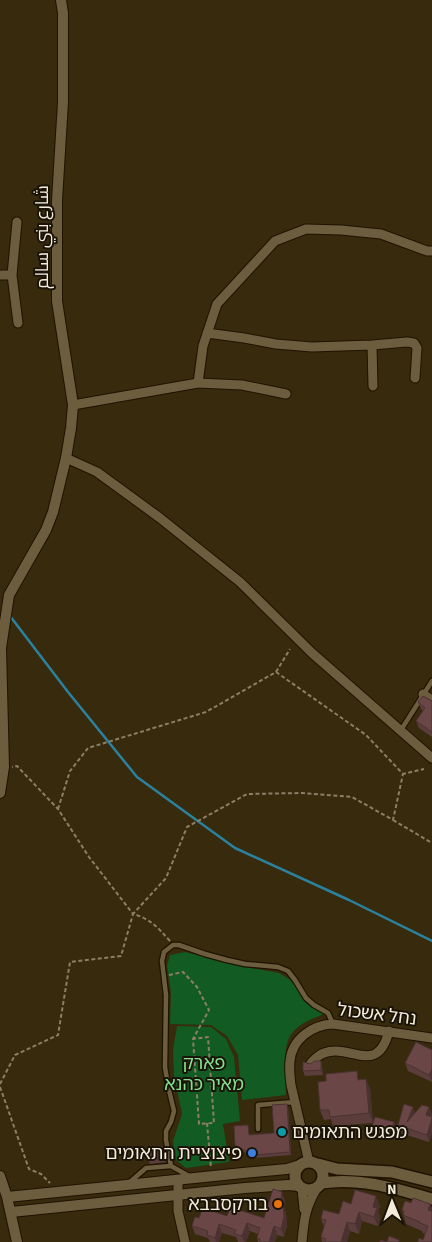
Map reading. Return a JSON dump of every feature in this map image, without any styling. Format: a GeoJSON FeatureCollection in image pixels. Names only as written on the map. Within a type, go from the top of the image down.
{"type":"FeatureCollection","features":[{"type":"Feature","properties":{"kind":"main road"},"geometry":{"type":"LineString","coordinates":[[432,1182],[392,1172],[309,1164],[295,1173],[295,1178],[300,1187],[309,1190],[341,1181],[365,1183],[432,1199]]}},
{"type":"Feature","properties":{"kind":"main road"},"geometry":{"type":"LineString","coordinates":[[309,1164],[323,1171],[324,1175],[320,1186]]}},
{"type":"Feature","properties":{"kind":"street"},"geometry":{"type":"LineString","coordinates":[[61,0],[63,13]]}},
{"type":"Feature","properties":{"kind":"street"},"geometry":{"type":"LineString","coordinates":[[63,13],[66,0]]}},
{"type":"Feature","properties":{"kind":"street","name":"شارع بني سالم"},"geometry":{"type":"LineString","coordinates":[[0,793],[4,767],[1,648],[9,595],[46,530],[53,512],[66,458],[73,405],[57,301],[56,200],[63,102],[63,13]]}},
{"type":"Feature","properties":{"kind":"street"},"geometry":{"type":"LineString","coordinates":[[17,222],[12,274],[18,323]]}},
{"type":"Feature","properties":{"kind":"street"},"geometry":{"type":"LineString","coordinates":[[198,383],[203,346],[217,304],[275,241],[306,229],[341,230],[381,234],[427,251],[432,251]]}},
{"type":"Feature","properties":{"kind":"street"},"geometry":{"type":"LineString","coordinates":[[0,275],[12,274]]}},
{"type":"Feature","properties":{"kind":"street"},"geometry":{"type":"LineString","coordinates":[[207,333],[276,344],[312,347],[414,343],[417,348],[415,378]]}},
{"type":"Feature","properties":{"kind":"street"},"geometry":{"type":"LineString","coordinates":[[372,346],[373,386]]}},
{"type":"Feature","properties":{"kind":"street"},"geometry":{"type":"LineString","coordinates":[[73,405],[198,383],[242,384],[286,394]]}},
{"type":"Feature","properties":{"kind":"street"},"geometry":{"type":"LineString","coordinates":[[66,458],[98,472],[160,518],[240,582],[312,653],[432,758]]}},
{"type":"Feature","properties":{"kind":"street"},"geometry":{"type":"LineString","coordinates":[[423,694],[432,700]]}},
{"type":"Feature","properties":{"kind":"street","name":"נחל אשכול"},"geometry":{"type":"LineString","coordinates":[[309,1164],[289,1063],[294,1047],[308,1031],[323,1024],[333,1024],[432,1038]]}},
{"type":"Feature","properties":{"kind":"street"},"geometry":{"type":"LineString","coordinates":[[311,1063],[317,1056],[325,1052],[373,1055],[381,1050],[386,1042],[389,1031]]}},
{"type":"Feature","properties":{"kind":"street"},"geometry":{"type":"LineString","coordinates":[[7,1197],[287,1169],[309,1164]]}},
{"type":"Feature","properties":{"kind":"street"},"geometry":{"type":"LineString","coordinates":[[0,1176],[11,1212],[17,1242]]}},
{"type":"Feature","properties":{"kind":"street"},"geometry":{"type":"LineString","coordinates":[[178,1180],[178,1211],[185,1242]]}},
{"type":"Feature","properties":{"kind":"street"},"geometry":{"type":"LineString","coordinates":[[11,1212],[259,1186],[288,1185],[300,1187],[305,1217]]}},
{"type":"Feature","properties":{"kind":"street"},"geometry":{"type":"LineString","coordinates":[[302,1242],[309,1201],[320,1186]]}},
{"type":"Feature","properties":{"kind":"lane"},"geometry":{"type":"LineString","coordinates":[[400,731],[432,681]]}},
{"type":"Feature","properties":{"kind":"lane"},"geometry":{"type":"LineString","coordinates":[[170,1166],[166,1131],[174,1111],[165,1067],[166,995],[162,961],[164,952],[172,945],[179,945],[227,960],[288,971],[306,998],[328,1013],[333,1024]]}},
{"type":"Feature","properties":{"kind":"lane"},"geometry":{"type":"LineString","coordinates":[[258,1129],[258,1105],[296,1102]]}},
{"type":"Feature","properties":{"kind":"lane"},"geometry":{"type":"LineString","coordinates":[[127,1186],[146,1168],[170,1166],[192,1178]]}},
{"type":"Feature","properties":{"kind":"path"},"geometry":{"type":"LineString","coordinates":[[58,808],[70,771],[88,748],[206,712],[276,672],[290,649]]}},
{"type":"Feature","properties":{"kind":"path"},"geometry":{"type":"LineString","coordinates":[[276,672],[366,736],[403,774]]}},
{"type":"Feature","properties":{"kind":"path"},"geometry":{"type":"LineString","coordinates":[[4,767],[17,766],[58,808],[89,857],[134,914],[154,923],[172,945]]}},
{"type":"Feature","properties":{"kind":"path"},"geometry":{"type":"LineString","coordinates":[[403,774],[424,769]]}},
{"type":"Feature","properties":{"kind":"path"},"geometry":{"type":"LineString","coordinates":[[393,820],[403,774]]}},
{"type":"Feature","properties":{"kind":"path"},"geometry":{"type":"LineString","coordinates":[[51,1193],[50,1183],[41,1174],[29,1169],[0,1086],[15,1055],[58,1035],[70,962],[121,956],[134,914],[166,878],[187,827],[247,794],[302,793],[352,798],[432,843]]}},
{"type":"Feature","properties":{"kind":"path"},"geometry":{"type":"LineString","coordinates":[[163,976],[183,972],[198,987],[209,1010],[192,1039],[199,1124],[214,1123],[208,1038],[192,1039]]}},
{"type":"Feature","properties":{"kind":"path"},"geometry":{"type":"LineString","coordinates":[[207,1124],[211,1176]]}},
{"type":"Feature","properties":{"kind":"green space"},"geometry":{"type":"Polygon","coordinates":[[[185,952],[235,965],[279,973],[295,985],[301,996],[313,1008],[324,1014],[303,1023],[289,1037],[285,1062],[286,1095],[242,1100],[238,1055],[227,1036],[211,1025],[170,1024],[171,992],[167,966],[170,955],[185,952]]]}},
{"type":"Feature","properties":{"kind":"green space","name":"פארק מאיר כהנא"},"geometry":{"type":"Polygon","coordinates":[[[177,1026],[211,1027],[226,1039],[234,1057],[240,1121],[223,1124],[229,1162],[186,1168],[176,1160],[173,1141],[182,1114],[174,1076],[173,1050],[177,1026]]]}},
{"type":"Feature","properties":{"kind":"building"},"geometry":{"type":"Polygon","coordinates":[[[423,696],[432,701],[432,732],[416,721],[425,708],[418,702],[423,696]]]}},
{"type":"Feature","properties":{"kind":"building"},"geometry":{"type":"Polygon","coordinates":[[[416,1042],[432,1050],[432,1069],[429,1075],[405,1063],[416,1042]]]}},
{"type":"Feature","properties":{"kind":"building"},"geometry":{"type":"Polygon","coordinates":[[[315,1061],[321,1061],[321,1070],[303,1071],[303,1062],[310,1064],[315,1061]]]}},
{"type":"Feature","properties":{"kind":"building"},"geometry":{"type":"Polygon","coordinates":[[[357,1071],[358,1080],[366,1079],[369,1113],[330,1117],[329,1110],[320,1110],[318,1082],[326,1081],[326,1074],[357,1071]]]}},
{"type":"Feature","properties":{"kind":"building","name":"מפגש התאומים"},"geometry":{"type":"Polygon","coordinates":[[[287,1104],[290,1152],[253,1155],[235,1145],[234,1126],[248,1125],[249,1135],[274,1133],[272,1105],[287,1104]]]}},
{"type":"Feature","properties":{"kind":"building"},"geometry":{"type":"Polygon","coordinates":[[[404,1104],[413,1107],[407,1122],[422,1105],[429,1107],[426,1115],[432,1118],[427,1135],[398,1125],[404,1104]]]}},
{"type":"Feature","properties":{"kind":"building"},"geometry":{"type":"Polygon","coordinates":[[[375,1117],[394,1122],[391,1132],[372,1126],[375,1117]]]}},
{"type":"Feature","properties":{"kind":"building"},"geometry":{"type":"Polygon","coordinates":[[[162,1146],[164,1157],[148,1159],[147,1147],[162,1146]]]}},
{"type":"Feature","properties":{"kind":"building"},"geometry":{"type":"Polygon","coordinates":[[[273,1189],[282,1192],[281,1199],[284,1217],[281,1229],[274,1226],[269,1242],[260,1242],[260,1239],[257,1238],[260,1228],[247,1223],[242,1236],[234,1234],[236,1230],[219,1224],[215,1238],[207,1235],[208,1231],[192,1226],[195,1217],[199,1218],[203,1207],[227,1216],[231,1206],[264,1218],[273,1189]]]}},
{"type":"Feature","properties":{"kind":"building"},"geometry":{"type":"Polygon","coordinates":[[[355,1190],[376,1196],[373,1207],[377,1208],[374,1217],[359,1212],[355,1224],[347,1222],[341,1242],[325,1242],[326,1239],[321,1237],[326,1220],[321,1219],[323,1210],[339,1214],[343,1201],[351,1204],[355,1190]]]}},
{"type":"Feature","properties":{"kind":"building"},"geometry":{"type":"Polygon","coordinates":[[[413,1198],[430,1204],[428,1210],[432,1211],[432,1242],[418,1242],[419,1238],[423,1240],[428,1226],[403,1215],[404,1211],[402,1210],[405,1201],[411,1203],[413,1198]]]}},
{"type":"Feature","properties":{"kind":"building"},"geometry":{"type":"Polygon","coordinates":[[[389,1236],[399,1240],[399,1242],[387,1242],[389,1236]]]}},
{"type":"Feature","properties":{"kind":"waterway"},"geometry":{"type":"LineString","coordinates":[[10,616],[68,692],[137,777],[235,848],[349,900],[432,941]]}},
{"type":"Feature","properties":{"kind":"place","name":"מפגש התאומים"},"geometry":{"type":"Point","coordinates":[282,1132]}},
{"type":"Feature","properties":{"kind":"place","name":"פיצוציית התאומים"},"geometry":{"type":"Point","coordinates":[252,1153]}},
{"type":"Feature","properties":{"kind":"place","name":"בורקסבבא"},"geometry":{"type":"Point","coordinates":[278,1204]}}]}
